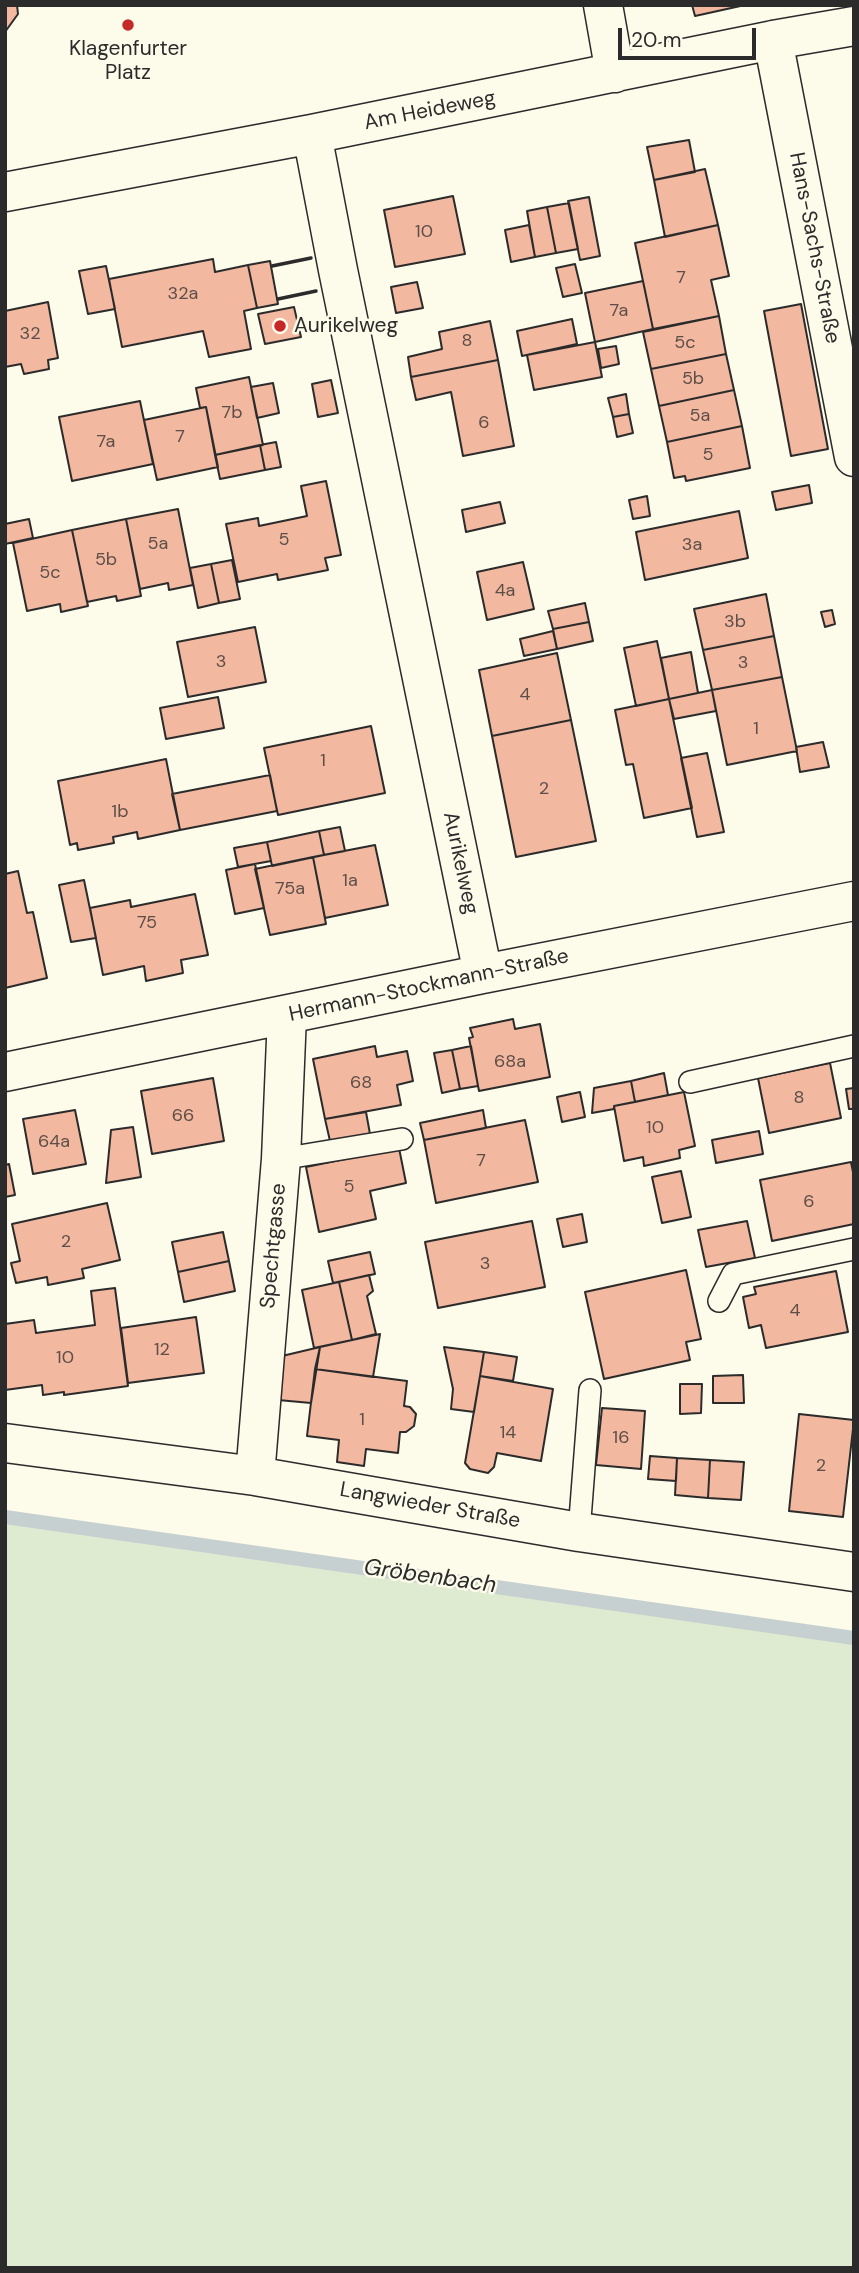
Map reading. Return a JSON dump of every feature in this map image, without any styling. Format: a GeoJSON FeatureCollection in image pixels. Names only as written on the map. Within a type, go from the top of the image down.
{"type":"FeatureCollection","features":[{"type":"Feature","properties":{"kind":"street"},"geometry":{"type":"LineString","coordinates":[[603,5],[615,73]]}},
{"type":"Feature","properties":{"kind":"street","name":"Am Heideweg"},"geometry":{"type":"LineString","coordinates":[[5,192],[854,26]]}},
{"type":"Feature","properties":{"kind":"street","name":"Hans-Sachs-Straße"},"geometry":{"type":"LineString","coordinates":[[773,40],[854,457]]}},
{"type":"Feature","properties":{"kind":"street","name":"Aurikelweg"},"geometry":{"type":"LineString","coordinates":[[312,134],[483,974]]}},
{"type":"Feature","properties":{"kind":"street","name":"Hermann-Stockmann-Straße"},"geometry":{"type":"LineString","coordinates":[[5,1072],[854,901]]}},
{"type":"Feature","properties":{"kind":"street","name":"Spechtgasse"},"geometry":{"type":"LineString","coordinates":[[255,1476],[281,1159],[287,1015]]}},
{"type":"Feature","properties":{"kind":"street","name":"Langwieder Straße"},"geometry":{"type":"LineString","coordinates":[[5,1443],[255,1476],[579,1532],[854,1572]]}},
{"type":"Feature","properties":{"kind":"lane"},"geometry":{"type":"LineString","coordinates":[[690,1082],[854,1046]]}},
{"type":"Feature","properties":{"kind":"lane"},"geometry":{"type":"LineString","coordinates":[[281,1159],[401,1139]]}},
{"type":"Feature","properties":{"kind":"lane"},"geometry":{"type":"LineString","coordinates":[[719,1301],[733,1274],[854,1249]]}},
{"type":"Feature","properties":{"kind":"lane"},"geometry":{"type":"LineString","coordinates":[[579,1532],[590,1390]]}},
{"type":"Feature","properties":{"kind":"green space"},"geometry":{"type":"Polygon","coordinates":[[[5,1517],[854,1638],[854,2268],[5,2268],[5,1517]]]}},
{"type":"Feature","properties":{"kind":"building"},"geometry":{"type":"Polygon","coordinates":[[[5,5],[17,5],[18,14],[5,32],[5,5]]]}},
{"type":"Feature","properties":{"kind":"building"},"geometry":{"type":"Polygon","coordinates":[[[692,5],[745,5],[695,16],[692,5]]]}},
{"type":"Feature","properties":{"kind":"building"},"geometry":{"type":"Polygon","coordinates":[[[689,140],[695,172],[654,180],[647,147],[689,140]]]}},
{"type":"Feature","properties":{"kind":"building"},"geometry":{"type":"Polygon","coordinates":[[[705,169],[718,225],[665,237],[654,180],[705,169]]]}},
{"type":"Feature","properties":{"kind":"building"},"geometry":{"type":"Polygon","coordinates":[[[453,196],[465,254],[395,267],[384,210],[453,196]]]}},
{"type":"Feature","properties":{"kind":"building"},"geometry":{"type":"Polygon","coordinates":[[[589,197],[600,256],[580,260],[568,201],[589,197]]]}},
{"type":"Feature","properties":{"kind":"building"},"geometry":{"type":"Polygon","coordinates":[[[569,203],[578,249],[556,253],[547,207],[569,203]]]}},
{"type":"Feature","properties":{"kind":"building"},"geometry":{"type":"Polygon","coordinates":[[[547,207],[556,253],[535,257],[527,211],[547,207]]]}},
{"type":"Feature","properties":{"kind":"building"},"geometry":{"type":"Polygon","coordinates":[[[529,225],[535,257],[511,262],[505,230],[529,225]]]}},
{"type":"Feature","properties":{"kind":"building"},"geometry":{"type":"Polygon","coordinates":[[[718,225],[729,276],[711,280],[719,316],[653,329],[635,243],[718,225]]]}},
{"type":"Feature","properties":{"kind":"building"},"geometry":{"type":"Polygon","coordinates":[[[213,259],[215,272],[248,265],[257,308],[244,311],[251,349],[209,357],[203,331],[122,347],[109,279],[213,259]]]}},
{"type":"Feature","properties":{"kind":"building"},"geometry":{"type":"Polygon","coordinates":[[[270,261],[278,304],[257,308],[248,265],[270,261]]]}},
{"type":"Feature","properties":{"kind":"building"},"geometry":{"type":"Polygon","coordinates":[[[575,264],[582,293],[563,297],[556,268],[575,264]]]}},
{"type":"Feature","properties":{"kind":"building"},"geometry":{"type":"Polygon","coordinates":[[[106,266],[115,309],[88,314],[79,271],[106,266]]]}},
{"type":"Feature","properties":{"kind":"building"},"geometry":{"type":"Polygon","coordinates":[[[643,281],[653,329],[595,342],[585,293],[643,281]]]}},
{"type":"Feature","properties":{"kind":"building"},"geometry":{"type":"Polygon","coordinates":[[[417,282],[423,308],[396,313],[391,287],[417,282]]]}},
{"type":"Feature","properties":{"kind":"building"},"geometry":{"type":"Polygon","coordinates":[[[48,302],[58,358],[48,360],[49,369],[24,374],[21,364],[5,367],[5,311],[48,302]]]}},
{"type":"Feature","properties":{"kind":"building"},"geometry":{"type":"Polygon","coordinates":[[[801,304],[828,449],[791,456],[764,311],[801,304]]]}},
{"type":"Feature","properties":{"kind":"building","name":"Aurikelweg"},"geometry":{"type":"Polygon","coordinates":[[[294,307],[301,337],[265,344],[258,314],[294,307]]]}},
{"type":"Feature","properties":{"kind":"building"},"geometry":{"type":"Polygon","coordinates":[[[719,316],[726,354],[651,369],[643,332],[719,316]]]}},
{"type":"Feature","properties":{"kind":"building"},"geometry":{"type":"Polygon","coordinates":[[[572,319],[577,344],[522,356],[517,331],[572,319]]]}},
{"type":"Feature","properties":{"kind":"building"},"geometry":{"type":"Polygon","coordinates":[[[490,321],[498,360],[411,377],[408,357],[442,349],[439,332],[490,321]]]}},
{"type":"Feature","properties":{"kind":"building"},"geometry":{"type":"Polygon","coordinates":[[[595,342],[602,377],[534,390],[527,355],[595,342]]]}},
{"type":"Feature","properties":{"kind":"building"},"geometry":{"type":"Polygon","coordinates":[[[616,346],[619,364],[601,368],[598,349],[616,346]]]}},
{"type":"Feature","properties":{"kind":"building"},"geometry":{"type":"Polygon","coordinates":[[[726,354],[734,390],[659,406],[651,369],[726,354]]]}},
{"type":"Feature","properties":{"kind":"building"},"geometry":{"type":"Polygon","coordinates":[[[498,360],[514,446],[463,456],[451,392],[416,400],[411,377],[498,360]]]}},
{"type":"Feature","properties":{"kind":"building"},"geometry":{"type":"Polygon","coordinates":[[[249,377],[263,445],[215,455],[206,407],[200,408],[196,388],[249,377]]]}},
{"type":"Feature","properties":{"kind":"building"},"geometry":{"type":"Polygon","coordinates":[[[331,380],[338,413],[318,417],[312,384],[331,380]]]}},
{"type":"Feature","properties":{"kind":"building"},"geometry":{"type":"Polygon","coordinates":[[[273,383],[279,413],[257,418],[251,387],[273,383]]]}},
{"type":"Feature","properties":{"kind":"building"},"geometry":{"type":"Polygon","coordinates":[[[734,390],[742,426],[667,442],[659,406],[734,390]]]}},
{"type":"Feature","properties":{"kind":"building"},"geometry":{"type":"Polygon","coordinates":[[[626,394],[629,414],[613,417],[608,398],[626,394]]]}},
{"type":"Feature","properties":{"kind":"building"},"geometry":{"type":"Polygon","coordinates":[[[140,401],[153,464],[72,481],[59,417],[140,401]]]}},
{"type":"Feature","properties":{"kind":"building"},"geometry":{"type":"Polygon","coordinates":[[[206,407],[218,467],[157,480],[144,420],[206,407]]]}},
{"type":"Feature","properties":{"kind":"building"},"geometry":{"type":"Polygon","coordinates":[[[629,414],[633,433],[617,437],[613,417],[629,414]]]}},
{"type":"Feature","properties":{"kind":"building"},"geometry":{"type":"Polygon","coordinates":[[[742,426],[750,468],[686,481],[685,476],[674,478],[667,442],[742,426]]]}},
{"type":"Feature","properties":{"kind":"building"},"geometry":{"type":"Polygon","coordinates":[[[276,442],[281,467],[265,470],[260,445],[276,442]]]}},
{"type":"Feature","properties":{"kind":"building"},"geometry":{"type":"Polygon","coordinates":[[[260,445],[265,470],[220,479],[215,455],[260,445]]]}},
{"type":"Feature","properties":{"kind":"building"},"geometry":{"type":"Polygon","coordinates":[[[326,481],[341,555],[325,558],[328,570],[278,580],[277,574],[238,582],[226,524],[258,518],[259,526],[307,516],[301,486],[326,481]]]}},
{"type":"Feature","properties":{"kind":"building"},"geometry":{"type":"Polygon","coordinates":[[[809,485],[812,503],[776,510],[772,492],[809,485]]]}},
{"type":"Feature","properties":{"kind":"building"},"geometry":{"type":"Polygon","coordinates":[[[647,496],[650,516],[633,519],[629,500],[647,496]]]}},
{"type":"Feature","properties":{"kind":"building"},"geometry":{"type":"Polygon","coordinates":[[[500,502],[505,523],[466,532],[462,510],[500,502]]]}},
{"type":"Feature","properties":{"kind":"building"},"geometry":{"type":"Polygon","coordinates":[[[178,509],[193,585],[169,590],[168,583],[140,589],[126,519],[178,509]]]}},
{"type":"Feature","properties":{"kind":"building"},"geometry":{"type":"Polygon","coordinates":[[[739,511],[748,558],[645,580],[636,532],[739,511]]]}},
{"type":"Feature","properties":{"kind":"building"},"geometry":{"type":"Polygon","coordinates":[[[29,519],[33,538],[5,544],[5,524],[29,519]]]}},
{"type":"Feature","properties":{"kind":"building"},"geometry":{"type":"Polygon","coordinates":[[[126,519],[141,596],[117,601],[116,596],[87,602],[72,530],[126,519]]]}},
{"type":"Feature","properties":{"kind":"building"},"geometry":{"type":"Polygon","coordinates":[[[72,530],[88,606],[61,612],[60,604],[27,611],[13,543],[72,530]]]}},
{"type":"Feature","properties":{"kind":"building"},"geometry":{"type":"Polygon","coordinates":[[[232,560],[240,599],[219,603],[211,564],[232,560]]]}},
{"type":"Feature","properties":{"kind":"building"},"geometry":{"type":"Polygon","coordinates":[[[523,562],[534,609],[487,620],[477,572],[523,562]]]}},
{"type":"Feature","properties":{"kind":"building"},"geometry":{"type":"Polygon","coordinates":[[[211,564],[219,603],[198,608],[190,568],[211,564]]]}},
{"type":"Feature","properties":{"kind":"building"},"geometry":{"type":"Polygon","coordinates":[[[766,594],[774,636],[703,650],[694,609],[766,594]]]}},
{"type":"Feature","properties":{"kind":"building"},"geometry":{"type":"Polygon","coordinates":[[[585,603],[589,622],[553,629],[548,611],[585,603]]]}},
{"type":"Feature","properties":{"kind":"building"},"geometry":{"type":"Polygon","coordinates":[[[832,610],[835,624],[825,627],[821,612],[832,610]]]}},
{"type":"Feature","properties":{"kind":"building"},"geometry":{"type":"Polygon","coordinates":[[[589,622],[593,641],[557,649],[553,629],[589,622]]]}},
{"type":"Feature","properties":{"kind":"building"},"geometry":{"type":"Polygon","coordinates":[[[255,627],[266,682],[188,697],[177,642],[255,627]]]}},
{"type":"Feature","properties":{"kind":"building"},"geometry":{"type":"Polygon","coordinates":[[[553,631],[557,649],[524,656],[520,639],[553,631]]]}},
{"type":"Feature","properties":{"kind":"building"},"geometry":{"type":"Polygon","coordinates":[[[774,636],[782,677],[712,690],[703,650],[774,636]]]}},
{"type":"Feature","properties":{"kind":"building"},"geometry":{"type":"Polygon","coordinates":[[[657,641],[669,699],[636,706],[624,648],[657,641]]]}},
{"type":"Feature","properties":{"kind":"building"},"geometry":{"type":"Polygon","coordinates":[[[691,652],[698,693],[669,699],[661,658],[691,652]]]}},
{"type":"Feature","properties":{"kind":"building"},"geometry":{"type":"Polygon","coordinates":[[[557,653],[571,720],[492,736],[479,670],[557,653]]]}},
{"type":"Feature","properties":{"kind":"building"},"geometry":{"type":"Polygon","coordinates":[[[782,677],[797,751],[727,765],[712,690],[782,677]]]}},
{"type":"Feature","properties":{"kind":"building"},"geometry":{"type":"Polygon","coordinates":[[[712,690],[716,711],[674,719],[669,699],[712,690]]]}},
{"type":"Feature","properties":{"kind":"building"},"geometry":{"type":"Polygon","coordinates":[[[218,697],[224,728],[166,739],[160,708],[218,697]]]}},
{"type":"Feature","properties":{"kind":"building"},"geometry":{"type":"Polygon","coordinates":[[[669,699],[692,808],[644,818],[633,764],[626,765],[615,710],[669,699]]]}},
{"type":"Feature","properties":{"kind":"building"},"geometry":{"type":"Polygon","coordinates":[[[571,720],[596,841],[516,857],[492,736],[571,720]]]}},
{"type":"Feature","properties":{"kind":"building"},"geometry":{"type":"Polygon","coordinates":[[[371,726],[385,793],[278,815],[264,748],[371,726]]]}},
{"type":"Feature","properties":{"kind":"building"},"geometry":{"type":"Polygon","coordinates":[[[823,742],[829,767],[800,772],[796,747],[823,742]]]}},
{"type":"Feature","properties":{"kind":"building"},"geometry":{"type":"Polygon","coordinates":[[[707,753],[724,832],[697,837],[681,758],[707,753]]]}},
{"type":"Feature","properties":{"kind":"building"},"geometry":{"type":"Polygon","coordinates":[[[166,759],[180,830],[138,839],[137,832],[113,837],[114,843],[78,850],[77,843],[70,845],[58,781],[166,759]]]}},
{"type":"Feature","properties":{"kind":"building"},"geometry":{"type":"Polygon","coordinates":[[[270,775],[277,811],[180,830],[172,794],[270,775]]]}},
{"type":"Feature","properties":{"kind":"building"},"geometry":{"type":"Polygon","coordinates":[[[340,827],[345,851],[324,855],[319,831],[340,827]]]}},
{"type":"Feature","properties":{"kind":"building"},"geometry":{"type":"Polygon","coordinates":[[[319,831],[324,855],[272,866],[267,842],[319,831]]]}},
{"type":"Feature","properties":{"kind":"building"},"geometry":{"type":"Polygon","coordinates":[[[267,842],[271,861],[238,867],[234,848],[267,842]]]}},
{"type":"Feature","properties":{"kind":"building"},"geometry":{"type":"Polygon","coordinates":[[[375,845],[388,905],[325,918],[313,857],[375,845]]]}},
{"type":"Feature","properties":{"kind":"building"},"geometry":{"type":"Polygon","coordinates":[[[313,857],[326,924],[270,935],[255,869],[313,857]]]}},
{"type":"Feature","properties":{"kind":"building"},"geometry":{"type":"Polygon","coordinates":[[[255,864],[264,908],[235,914],[226,870],[255,864]]]}},
{"type":"Feature","properties":{"kind":"building"},"geometry":{"type":"Polygon","coordinates":[[[18,871],[27,913],[33,912],[47,978],[5,988],[5,874],[18,871]]]}},
{"type":"Feature","properties":{"kind":"building"},"geometry":{"type":"Polygon","coordinates":[[[84,880],[96,938],[71,942],[59,885],[84,880]]]}},
{"type":"Feature","properties":{"kind":"building"},"geometry":{"type":"Polygon","coordinates":[[[195,894],[208,955],[181,960],[183,973],[146,981],[144,966],[103,975],[90,908],[130,900],[131,907],[195,894]]]}},
{"type":"Feature","properties":{"kind":"building"},"geometry":{"type":"Polygon","coordinates":[[[513,1019],[515,1029],[540,1024],[550,1077],[479,1091],[469,1038],[473,1037],[470,1028],[513,1019]]]}},
{"type":"Feature","properties":{"kind":"building"},"geometry":{"type":"Polygon","coordinates":[[[375,1046],[377,1057],[407,1051],[413,1081],[397,1085],[401,1105],[325,1119],[313,1059],[375,1046]]]}},
{"type":"Feature","properties":{"kind":"building"},"geometry":{"type":"Polygon","coordinates":[[[471,1046],[478,1086],[460,1089],[452,1050],[471,1046]]]}},
{"type":"Feature","properties":{"kind":"building"},"geometry":{"type":"Polygon","coordinates":[[[452,1050],[460,1089],[442,1093],[434,1053],[452,1050]]]}},
{"type":"Feature","properties":{"kind":"building"},"geometry":{"type":"Polygon","coordinates":[[[830,1063],[841,1118],[769,1133],[758,1078],[830,1063]]]}},
{"type":"Feature","properties":{"kind":"building"},"geometry":{"type":"Polygon","coordinates":[[[664,1073],[668,1095],[635,1102],[631,1081],[664,1073]]]}},
{"type":"Feature","properties":{"kind":"building"},"geometry":{"type":"Polygon","coordinates":[[[213,1078],[224,1141],[152,1154],[141,1091],[213,1078]]]}},
{"type":"Feature","properties":{"kind":"building"},"geometry":{"type":"Polygon","coordinates":[[[631,1081],[635,1102],[592,1113],[594,1088],[631,1081]]]}},
{"type":"Feature","properties":{"kind":"building"},"geometry":{"type":"Polygon","coordinates":[[[854,1088],[854,1109],[849,1109],[846,1089],[854,1088]]]}},
{"type":"Feature","properties":{"kind":"building"},"geometry":{"type":"Polygon","coordinates":[[[580,1092],[585,1117],[562,1122],[557,1097],[580,1092]]]}},
{"type":"Feature","properties":{"kind":"building"},"geometry":{"type":"Polygon","coordinates":[[[684,1092],[695,1146],[679,1150],[680,1158],[644,1166],[643,1157],[624,1161],[614,1106],[684,1092]]]}},
{"type":"Feature","properties":{"kind":"building"},"geometry":{"type":"Polygon","coordinates":[[[75,1110],[86,1164],[33,1174],[23,1119],[75,1110]]]}},
{"type":"Feature","properties":{"kind":"building"},"geometry":{"type":"Polygon","coordinates":[[[483,1110],[486,1128],[424,1140],[420,1123],[483,1110]]]}},
{"type":"Feature","properties":{"kind":"building"},"geometry":{"type":"Polygon","coordinates":[[[366,1112],[370,1134],[330,1141],[325,1119],[366,1112]]]}},
{"type":"Feature","properties":{"kind":"building"},"geometry":{"type":"Polygon","coordinates":[[[525,1120],[538,1182],[436,1203],[424,1140],[525,1120]]]}},
{"type":"Feature","properties":{"kind":"building"},"geometry":{"type":"Polygon","coordinates":[[[133,1127],[141,1177],[106,1183],[111,1130],[133,1127]]]}},
{"type":"Feature","properties":{"kind":"building"},"geometry":{"type":"Polygon","coordinates":[[[759,1131],[763,1154],[716,1163],[712,1140],[759,1131]]]}},
{"type":"Feature","properties":{"kind":"building"},"geometry":{"type":"Polygon","coordinates":[[[399,1148],[406,1183],[370,1191],[376,1219],[319,1232],[306,1167],[399,1148]]]}},
{"type":"Feature","properties":{"kind":"building"},"geometry":{"type":"Polygon","coordinates":[[[851,1162],[854,1177],[854,1224],[772,1241],[760,1180],[851,1162]]]}},
{"type":"Feature","properties":{"kind":"building"},"geometry":{"type":"Polygon","coordinates":[[[9,1164],[15,1195],[5,1197],[5,1165],[9,1164]]]}},
{"type":"Feature","properties":{"kind":"building"},"geometry":{"type":"Polygon","coordinates":[[[681,1171],[691,1217],[662,1223],[652,1177],[681,1171]]]}},
{"type":"Feature","properties":{"kind":"building"},"geometry":{"type":"Polygon","coordinates":[[[107,1203],[120,1260],[82,1269],[84,1278],[48,1285],[47,1277],[16,1283],[11,1263],[20,1261],[12,1224],[107,1203]]]}},
{"type":"Feature","properties":{"kind":"building"},"geometry":{"type":"Polygon","coordinates":[[[582,1214],[587,1242],[563,1247],[557,1219],[582,1214]]]}},
{"type":"Feature","properties":{"kind":"building"},"geometry":{"type":"Polygon","coordinates":[[[532,1221],[545,1287],[438,1308],[425,1242],[532,1221]]]}},
{"type":"Feature","properties":{"kind":"building"},"geometry":{"type":"Polygon","coordinates":[[[747,1221],[755,1258],[706,1267],[698,1230],[747,1221]]]}},
{"type":"Feature","properties":{"kind":"building"},"geometry":{"type":"Polygon","coordinates":[[[223,1232],[229,1261],[178,1272],[172,1242],[223,1232]]]}},
{"type":"Feature","properties":{"kind":"building"},"geometry":{"type":"Polygon","coordinates":[[[370,1252],[375,1274],[333,1283],[328,1261],[370,1252]]]}},
{"type":"Feature","properties":{"kind":"building"},"geometry":{"type":"Polygon","coordinates":[[[229,1261],[235,1291],[184,1302],[178,1272],[229,1261]]]}},
{"type":"Feature","properties":{"kind":"building"},"geometry":{"type":"Polygon","coordinates":[[[686,1270],[701,1339],[686,1342],[690,1360],[604,1379],[585,1292],[686,1270]]]}},
{"type":"Feature","properties":{"kind":"building"},"geometry":{"type":"Polygon","coordinates":[[[836,1271],[848,1332],[766,1348],[761,1325],[749,1328],[743,1297],[756,1294],[754,1287],[836,1271]]]}},
{"type":"Feature","properties":{"kind":"building"},"geometry":{"type":"Polygon","coordinates":[[[369,1275],[373,1291],[367,1296],[376,1334],[352,1340],[339,1282],[369,1275]]]}},
{"type":"Feature","properties":{"kind":"building"},"geometry":{"type":"Polygon","coordinates":[[[339,1282],[352,1340],[314,1348],[302,1290],[339,1282]]]}},
{"type":"Feature","properties":{"kind":"building"},"geometry":{"type":"Polygon","coordinates":[[[115,1288],[128,1386],[64,1395],[64,1392],[43,1395],[42,1385],[5,1390],[5,1324],[34,1320],[36,1333],[95,1325],[91,1291],[115,1288]]]}},
{"type":"Feature","properties":{"kind":"building"},"geometry":{"type":"Polygon","coordinates":[[[196,1317],[204,1373],[128,1383],[121,1328],[196,1317]]]}},
{"type":"Feature","properties":{"kind":"building"},"geometry":{"type":"Polygon","coordinates":[[[380,1334],[373,1377],[315,1369],[320,1347],[380,1334]]]}},
{"type":"Feature","properties":{"kind":"building"},"geometry":{"type":"Polygon","coordinates":[[[320,1347],[311,1403],[278,1400],[282,1356],[320,1347]]]}},
{"type":"Feature","properties":{"kind":"building"},"geometry":{"type":"Polygon","coordinates":[[[444,1347],[484,1352],[474,1412],[451,1409],[453,1389],[444,1347]]]}},
{"type":"Feature","properties":{"kind":"building"},"geometry":{"type":"Polygon","coordinates":[[[484,1352],[517,1357],[513,1381],[480,1376],[484,1352]]]}},
{"type":"Feature","properties":{"kind":"building"},"geometry":{"type":"Polygon","coordinates":[[[315,1369],[407,1381],[404,1406],[410,1407],[416,1414],[414,1426],[406,1432],[400,1432],[398,1453],[366,1449],[364,1466],[337,1462],[339,1440],[307,1436],[315,1369]]]}},
{"type":"Feature","properties":{"kind":"building"},"geometry":{"type":"Polygon","coordinates":[[[743,1375],[744,1403],[713,1403],[713,1376],[743,1375]]]}},
{"type":"Feature","properties":{"kind":"building"},"geometry":{"type":"Polygon","coordinates":[[[480,1376],[553,1389],[541,1461],[497,1453],[494,1467],[488,1473],[470,1469],[465,1463],[480,1376]]]}},
{"type":"Feature","properties":{"kind":"building"},"geometry":{"type":"Polygon","coordinates":[[[680,1384],[702,1384],[701,1413],[680,1414],[680,1384]]]}},
{"type":"Feature","properties":{"kind":"building"},"geometry":{"type":"Polygon","coordinates":[[[602,1408],[645,1411],[641,1469],[596,1465],[602,1408]]]}},
{"type":"Feature","properties":{"kind":"building"},"geometry":{"type":"Polygon","coordinates":[[[799,1414],[854,1420],[843,1517],[789,1511],[799,1414]]]}},
{"type":"Feature","properties":{"kind":"building"},"geometry":{"type":"Polygon","coordinates":[[[650,1456],[677,1458],[676,1481],[648,1479],[650,1456]]]}},
{"type":"Feature","properties":{"kind":"building"},"geometry":{"type":"Polygon","coordinates":[[[677,1458],[710,1460],[708,1498],[675,1495],[677,1458]]]}},
{"type":"Feature","properties":{"kind":"building"},"geometry":{"type":"Polygon","coordinates":[[[710,1460],[744,1462],[741,1500],[708,1498],[710,1460]]]}},
{"type":"Feature","properties":{"kind":"waterway","name":"Gröbenbach"},"geometry":{"type":"LineString","coordinates":[[5,1517],[854,1638]]}},
{"type":"Feature","properties":{"kind":"wall"},"geometry":{"type":"LineString","coordinates":[[272,266],[311,258]]}},
{"type":"Feature","properties":{"kind":"wall"},"geometry":{"type":"LineString","coordinates":[[278,299],[316,291]]}},
{"type":"Feature","properties":{"kind":"place","name":"Klagenfurter Platz"},"geometry":{"type":"Point","coordinates":[128,25]}},
{"type":"Feature","properties":{"kind":"place","name":"Aurikelweg"},"geometry":{"type":"Point","coordinates":[280,326]}}]}
